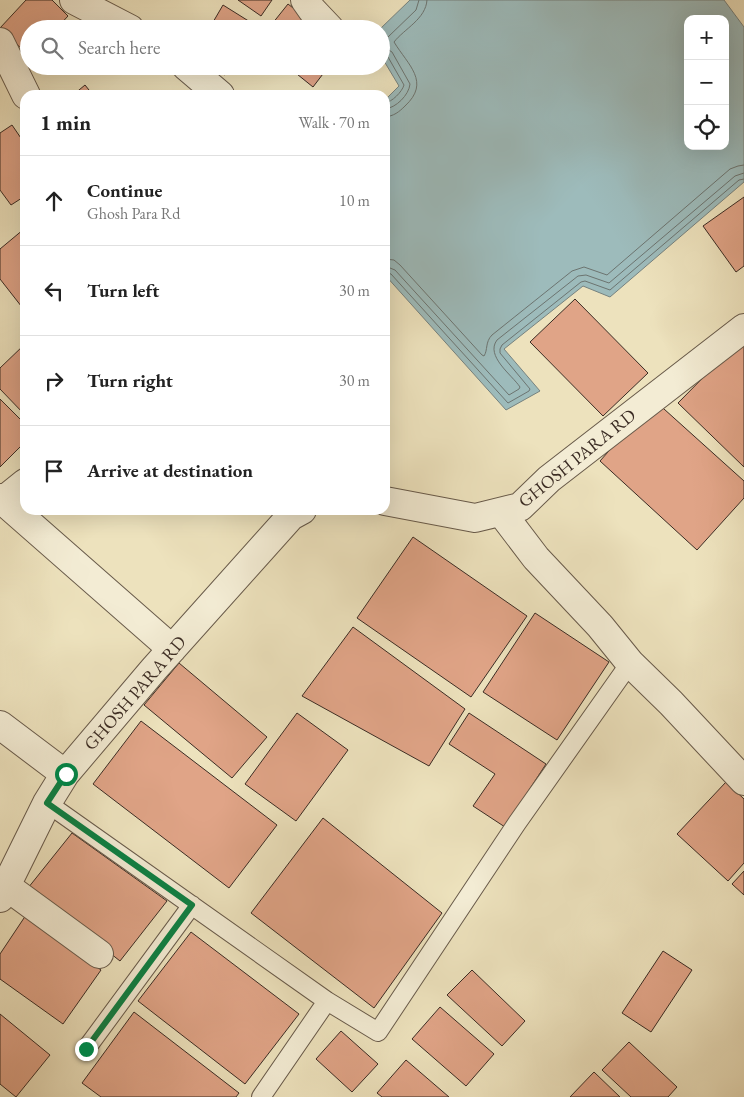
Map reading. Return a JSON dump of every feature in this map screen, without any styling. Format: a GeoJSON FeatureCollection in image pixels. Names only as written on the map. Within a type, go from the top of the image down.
{"type":"FeatureCollection","features":[{"type":"Feature","properties":{"kind":"street"},"geometry":{"type":"LineString","coordinates":[[74,0],[113,20]]}},
{"type":"Feature","properties":{"kind":"street"},"geometry":{"type":"LineString","coordinates":[[306,0],[321,20]]}},
{"type":"Feature","properties":{"kind":"street"},"geometry":{"type":"LineString","coordinates":[[0,42],[24,90]]}},
{"type":"Feature","properties":{"kind":"street"},"geometry":{"type":"LineString","coordinates":[[197,75],[214,90]]}},
{"type":"Feature","properties":{"kind":"street","name":"GHOSH PARA RD"},"geometry":{"type":"LineString","coordinates":[[390,502],[475,518],[520,507],[549,479],[744,328]]}},
{"type":"Feature","properties":{"kind":"street"},"geometry":{"type":"LineString","coordinates":[[20,487],[2,500],[172,649]]}},
{"type":"Feature","properties":{"kind":"street"},"geometry":{"type":"LineString","coordinates":[[500,512],[536,558],[600,626],[630,663],[671,703],[744,781]]}},
{"type":"Feature","properties":{"kind":"street","name":"GHOSH PARA RD"},"geometry":{"type":"LineString","coordinates":[[3,892],[47,803],[66,774],[172,649],[293,515]]}},
{"type":"Feature","properties":{"kind":"street"},"geometry":{"type":"LineString","coordinates":[[0,725],[66,774]]}},
{"type":"Feature","properties":{"kind":"street"},"geometry":{"type":"LineString","coordinates":[[3,892],[99,954]]}},
{"type":"Feature","properties":{"kind":"lane"},"geometry":{"type":"LineString","coordinates":[[47,803],[327,1001],[378,1032],[517,823],[630,663]]}},
{"type":"Feature","properties":{"kind":"lane"},"geometry":{"type":"LineString","coordinates":[[86,1049],[192,905]]}},
{"type":"Feature","properties":{"kind":"lane"},"geometry":{"type":"LineString","coordinates":[[261,1097],[327,1001]]}},
{"type":"Feature","properties":{"kind":"water"},"geometry":{"type":"Polygon","coordinates":[[[410,0],[724,0],[744,27],[744,182],[610,297],[583,286],[504,349],[540,391],[506,410],[390,281],[390,95],[399,86],[390,71],[389,20],[410,0]]]}},
{"type":"Feature","properties":{"kind":"building"},"geometry":{"type":"Polygon","coordinates":[[[26,0],[52,0],[68,16],[64,20],[20,20],[20,47],[0,28],[26,0]]]}},
{"type":"Feature","properties":{"kind":"building"},"geometry":{"type":"Polygon","coordinates":[[[238,0],[272,0],[261,16],[238,0]]]}},
{"type":"Feature","properties":{"kind":"building"},"geometry":{"type":"Polygon","coordinates":[[[288,4],[308,20],[275,20],[288,4]]]}},
{"type":"Feature","properties":{"kind":"building"},"geometry":{"type":"Polygon","coordinates":[[[223,5],[247,20],[214,20],[223,5]]]}},
{"type":"Feature","properties":{"kind":"building"},"geometry":{"type":"Polygon","coordinates":[[[298,75],[322,75],[313,87],[298,75]]]}},
{"type":"Feature","properties":{"kind":"building"},"geometry":{"type":"Polygon","coordinates":[[[85,85],[89,90],[79,90],[85,85]]]}},
{"type":"Feature","properties":{"kind":"building"},"geometry":{"type":"Polygon","coordinates":[[[12,125],[20,137],[20,199],[11,205],[0,190],[0,133],[12,125]]]}},
{"type":"Feature","properties":{"kind":"building"},"geometry":{"type":"Polygon","coordinates":[[[744,197],[744,266],[736,272],[703,226],[744,197]]]}},
{"type":"Feature","properties":{"kind":"building"},"geometry":{"type":"Polygon","coordinates":[[[20,232],[20,305],[0,279],[0,249],[20,232]]]}},
{"type":"Feature","properties":{"kind":"building"},"geometry":{"type":"Polygon","coordinates":[[[575,299],[648,373],[603,416],[530,342],[575,299]]]}},
{"type":"Feature","properties":{"kind":"building"},"geometry":{"type":"Polygon","coordinates":[[[744,336],[744,467],[678,403],[744,336]]]}},
{"type":"Feature","properties":{"kind":"building"},"geometry":{"type":"Polygon","coordinates":[[[20,349],[20,410],[0,389],[0,368],[20,349]]]}},
{"type":"Feature","properties":{"kind":"building"},"geometry":{"type":"Polygon","coordinates":[[[0,399],[20,419],[20,447],[0,467],[0,399]]]}},
{"type":"Feature","properties":{"kind":"building"},"geometry":{"type":"Polygon","coordinates":[[[654,400],[744,481],[744,498],[697,550],[600,461],[654,400]]]}},
{"type":"Feature","properties":{"kind":"building"},"geometry":{"type":"Polygon","coordinates":[[[413,537],[527,616],[471,697],[357,618],[413,537]]]}},
{"type":"Feature","properties":{"kind":"building"},"geometry":{"type":"Polygon","coordinates":[[[535,613],[609,662],[557,740],[483,692],[535,613]]]}},
{"type":"Feature","properties":{"kind":"building"},"geometry":{"type":"Polygon","coordinates":[[[353,627],[465,709],[429,766],[302,696],[353,627]]]}},
{"type":"Feature","properties":{"kind":"building"},"geometry":{"type":"Polygon","coordinates":[[[179,663],[267,737],[232,778],[144,705],[179,663]]]}},
{"type":"Feature","properties":{"kind":"building"},"geometry":{"type":"Polygon","coordinates":[[[297,713],[348,750],[296,821],[245,784],[297,713]]]}},
{"type":"Feature","properties":{"kind":"building"},"geometry":{"type":"Polygon","coordinates":[[[469,713],[546,764],[505,827],[473,806],[495,774],[449,744],[469,713]]]}},
{"type":"Feature","properties":{"kind":"building"},"geometry":{"type":"Polygon","coordinates":[[[141,721],[277,825],[229,888],[93,784],[141,721]]]}},
{"type":"Feature","properties":{"kind":"building"},"geometry":{"type":"Polygon","coordinates":[[[726,782],[744,799],[744,863],[728,881],[677,834],[726,782]]]}},
{"type":"Feature","properties":{"kind":"building"},"geometry":{"type":"Polygon","coordinates":[[[323,818],[442,913],[374,1008],[251,913],[323,818]]]}},
{"type":"Feature","properties":{"kind":"building"},"geometry":{"type":"Polygon","coordinates":[[[72,833],[167,901],[120,961],[28,888],[72,833]]]}},
{"type":"Feature","properties":{"kind":"building"},"geometry":{"type":"Polygon","coordinates":[[[744,871],[744,895],[732,884],[744,871]]]}},
{"type":"Feature","properties":{"kind":"building"},"geometry":{"type":"Polygon","coordinates":[[[26,915],[101,970],[63,1024],[0,979],[0,954],[26,915]]]}},
{"type":"Feature","properties":{"kind":"building"},"geometry":{"type":"Polygon","coordinates":[[[191,932],[299,1014],[245,1084],[138,1001],[191,932]]]}},
{"type":"Feature","properties":{"kind":"building"},"geometry":{"type":"Polygon","coordinates":[[[663,951],[692,970],[651,1032],[622,1013],[663,951]]]}},
{"type":"Feature","properties":{"kind":"building"},"geometry":{"type":"Polygon","coordinates":[[[472,970],[525,1021],[502,1046],[447,995],[472,970]]]}},
{"type":"Feature","properties":{"kind":"building"},"geometry":{"type":"Polygon","coordinates":[[[440,1007],[494,1054],[466,1086],[412,1039],[440,1007]]]}},
{"type":"Feature","properties":{"kind":"building"},"geometry":{"type":"Polygon","coordinates":[[[134,1012],[239,1093],[236,1097],[101,1097],[82,1083],[134,1012]]]}},
{"type":"Feature","properties":{"kind":"building"},"geometry":{"type":"Polygon","coordinates":[[[0,1014],[50,1055],[16,1097],[0,1084],[0,1014]]]}},
{"type":"Feature","properties":{"kind":"building"},"geometry":{"type":"Polygon","coordinates":[[[341,1031],[378,1064],[352,1092],[316,1059],[341,1031]]]}},
{"type":"Feature","properties":{"kind":"building"},"geometry":{"type":"Polygon","coordinates":[[[629,1042],[677,1087],[668,1097],[631,1097],[602,1070],[629,1042]]]}},
{"type":"Feature","properties":{"kind":"building"},"geometry":{"type":"Polygon","coordinates":[[[406,1060],[449,1097],[382,1097],[377,1093],[406,1060]]]}},
{"type":"Feature","properties":{"kind":"building"},"geometry":{"type":"Polygon","coordinates":[[[594,1072],[620,1097],[570,1097],[594,1072]]]}},
{"type":"Feature","properties":{"kind":"route"},"geometry":{"type":"LineString","coordinates":[[66,774],[47,803],[192,905],[86,1049]]}}]}
